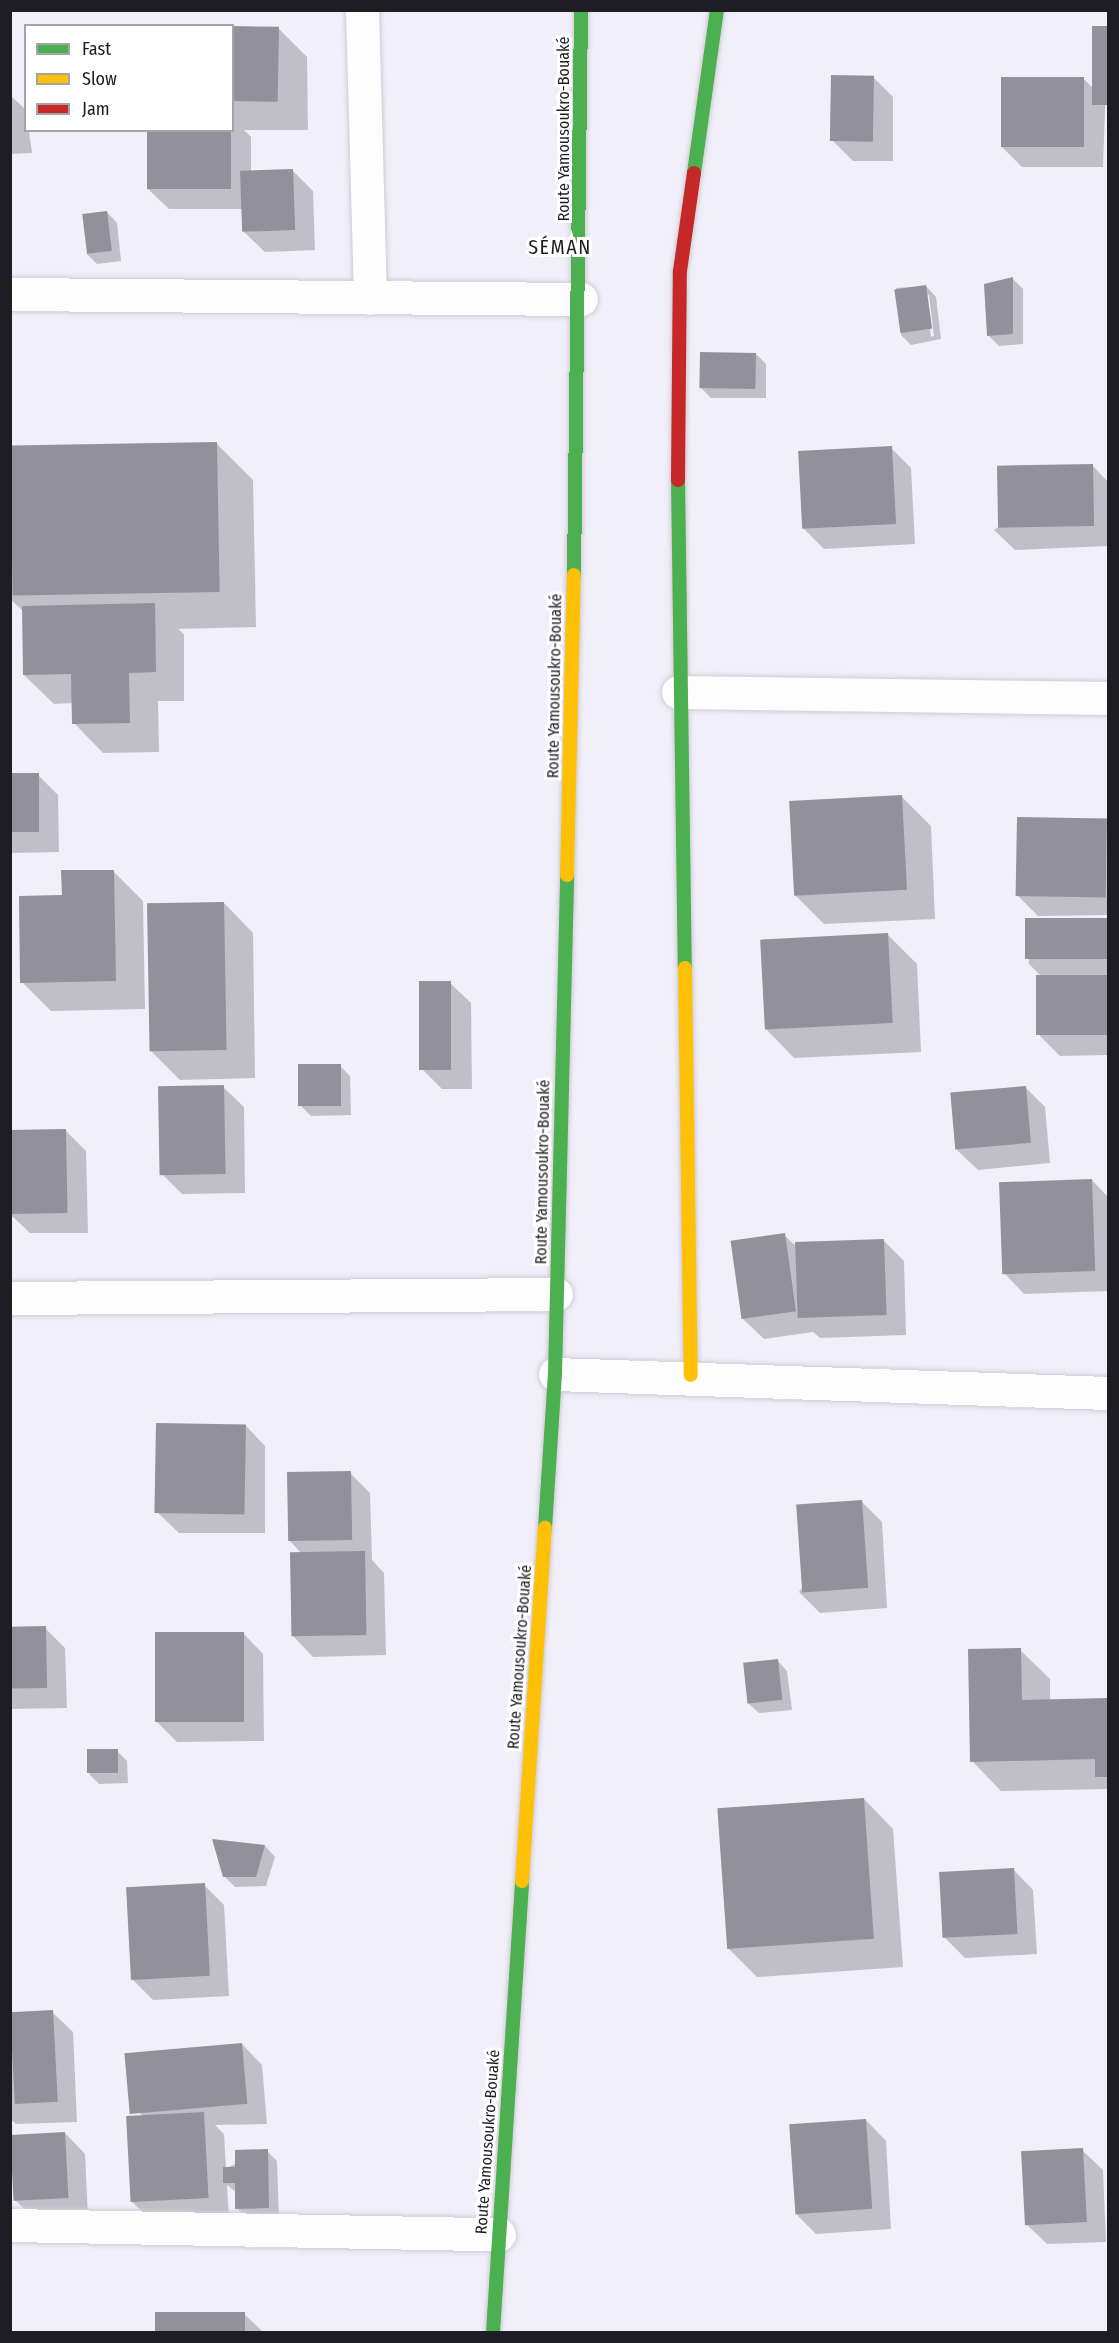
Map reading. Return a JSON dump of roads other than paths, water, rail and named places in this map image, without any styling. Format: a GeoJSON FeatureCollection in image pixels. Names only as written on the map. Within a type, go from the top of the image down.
{"type":"FeatureCollection","features":[{"type":"Feature","properties":{"kind":"main road","name":"Route Yamousoukro-Bouaké"},"geometry":{"type":"LineString","coordinates":[[493,2332],[555,1374],[581,299],[581,10]]}},
{"type":"Feature","properties":{"kind":"main road"},"geometry":{"type":"LineString","coordinates":[[691,1375],[678,692],[680,271],[717,10]]}},
{"type":"Feature","properties":{"kind":"street"},"geometry":{"type":"LineString","coordinates":[[362,10],[370,298]]}},
{"type":"Feature","properties":{"kind":"street"},"geometry":{"type":"LineString","coordinates":[[10,294],[581,299]]}},
{"type":"Feature","properties":{"kind":"street"},"geometry":{"type":"LineString","coordinates":[[678,692],[1108,699]]}},
{"type":"Feature","properties":{"kind":"street"},"geometry":{"type":"LineString","coordinates":[[10,1298],[556,1294]]}},
{"type":"Feature","properties":{"kind":"street"},"geometry":{"type":"LineString","coordinates":[[555,1374],[691,1375],[1108,1393]]}},
{"type":"Feature","properties":{"kind":"street"},"geometry":{"type":"LineString","coordinates":[[10,2225],[499,2234]]}},
{"type":"Feature","properties":{"kind":"district","name":"SÉMAN"},"geometry":{"type":"Point","coordinates":[560,247]}}]}
